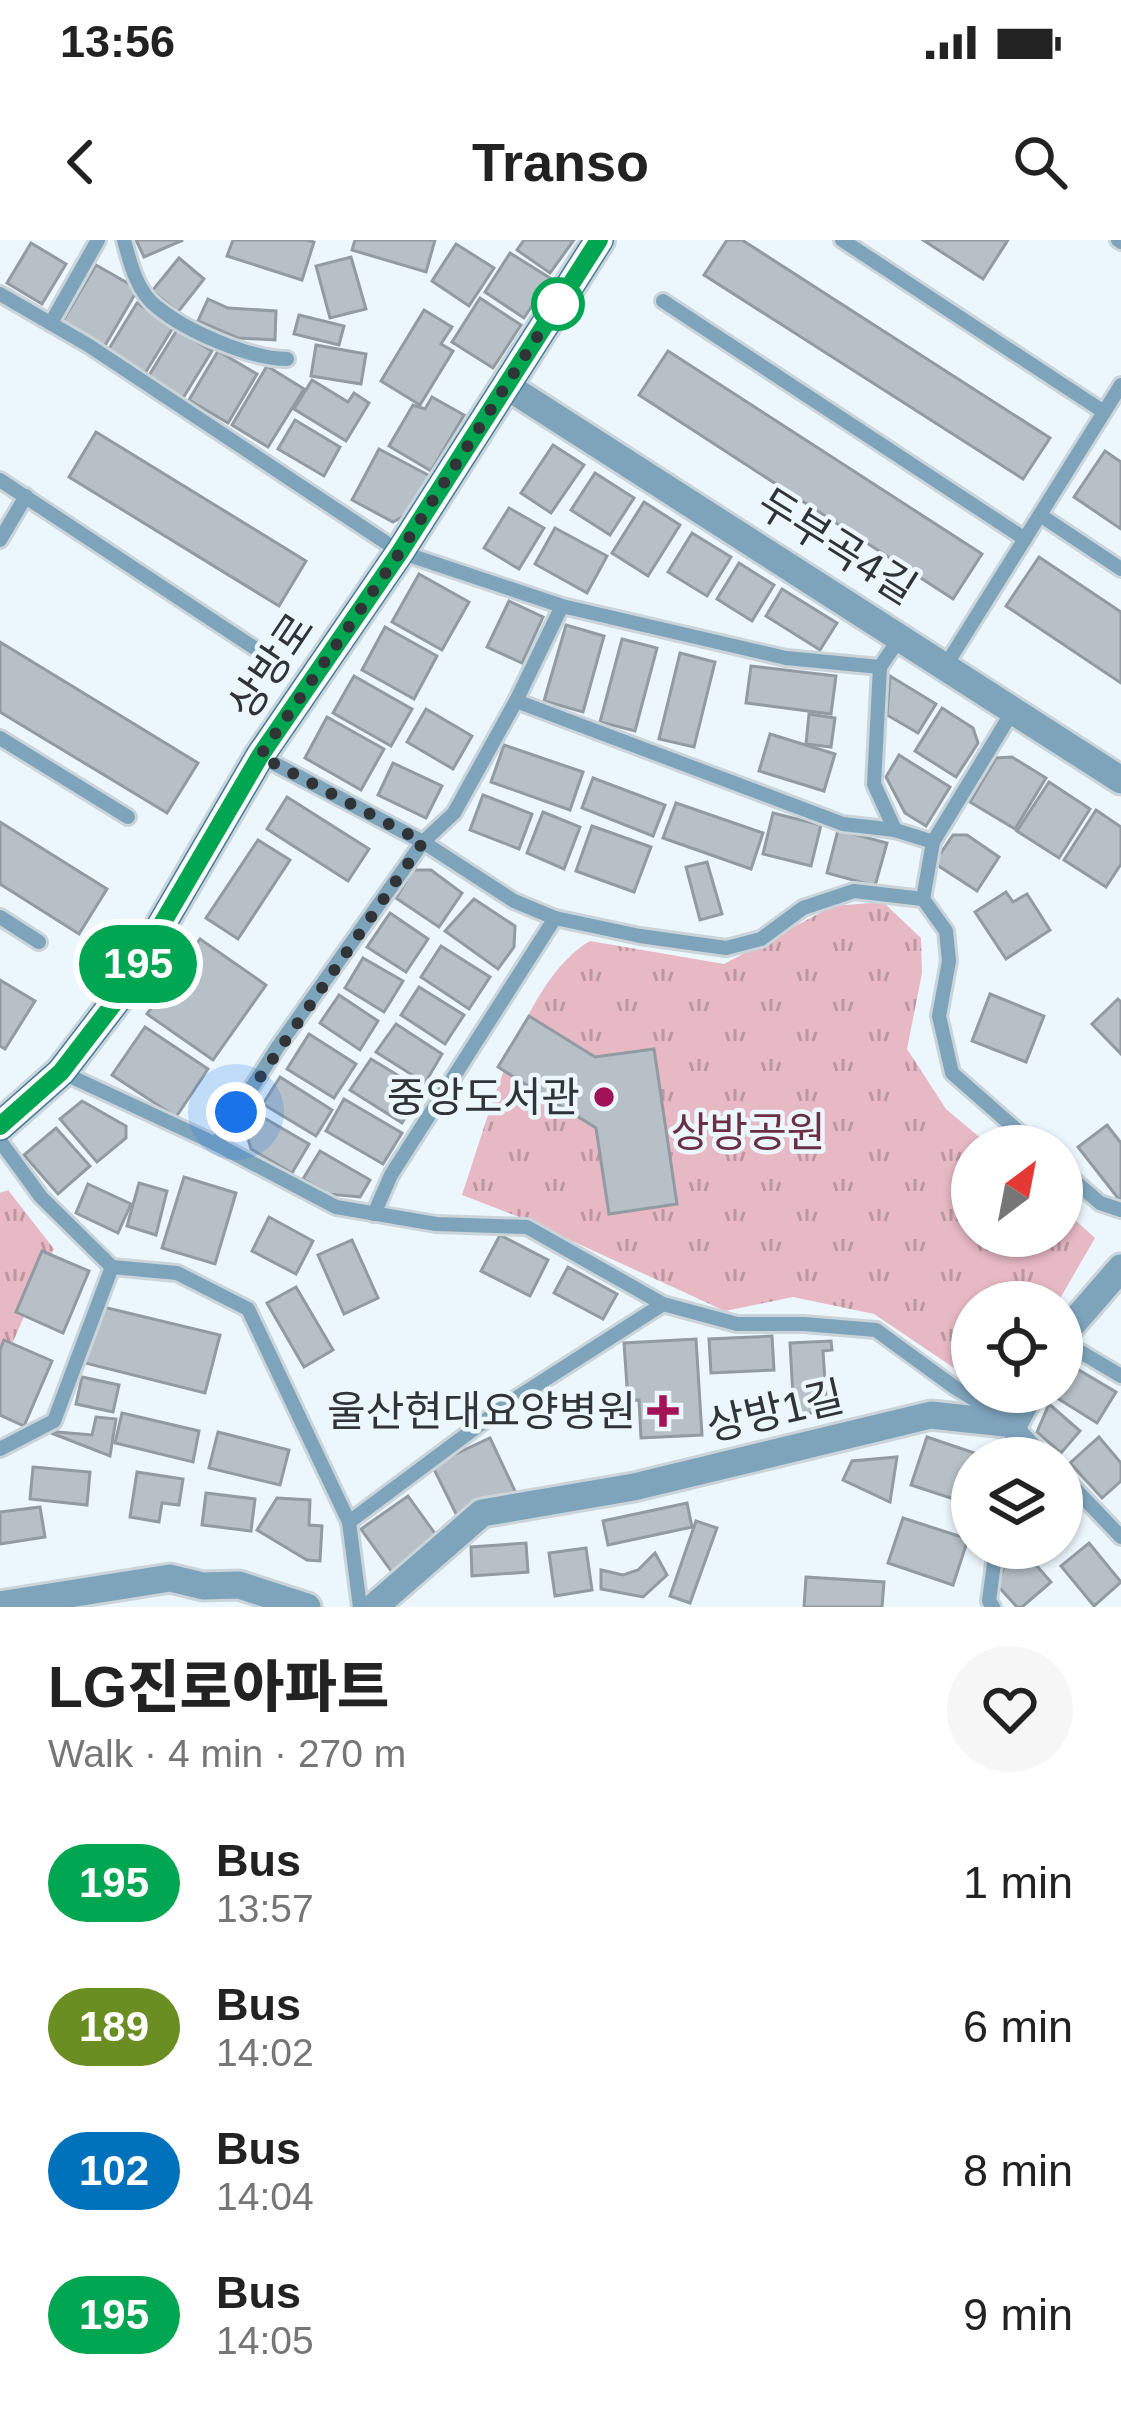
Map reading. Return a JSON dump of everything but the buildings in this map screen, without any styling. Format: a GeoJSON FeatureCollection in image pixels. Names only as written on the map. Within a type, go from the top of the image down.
{"type":"FeatureCollection","features":[{"type":"Feature","properties":{"kind":"street","name":"상방로"},"geometry":{"type":"LineString","coordinates":[[0,1126],[61,1072],[121,994],[260,756],[400,552],[599,240]]}},
{"type":"Feature","properties":{"kind":"street","name":"두부곡4길"},"geometry":{"type":"LineString","coordinates":[[507,386],[1121,780]]}},
{"type":"Feature","properties":{"kind":"street"},"geometry":{"type":"LineString","coordinates":[[1083,1313],[1121,1268]]}},
{"type":"Feature","properties":{"kind":"street"},"geometry":{"type":"LineString","coordinates":[[1014,1424],[1020,1413]]}},
{"type":"Feature","properties":{"kind":"street","name":"상방1길"},"geometry":{"type":"LineString","coordinates":[[374,1607],[482,1513],[634,1487],[931,1415],[1014,1424]]}},
{"type":"Feature","properties":{"kind":"street"},"geometry":{"type":"LineString","coordinates":[[0,1604],[170,1578],[204,1597],[239,1585],[307,1607]]}},
{"type":"Feature","properties":{"kind":"lane"},"geometry":{"type":"LineString","coordinates":[[51,323],[98,240]]}},
{"type":"Feature","properties":{"kind":"lane"},"geometry":{"type":"LineString","coordinates":[[124,240],[134,275],[154,306],[262,359],[287,359]]}},
{"type":"Feature","properties":{"kind":"lane"},"geometry":{"type":"LineString","coordinates":[[842,240],[1104,412]]}},
{"type":"Feature","properties":{"kind":"lane"},"geometry":{"type":"LineString","coordinates":[[0,293],[400,552],[562,606],[786,658],[880,667]]}},
{"type":"Feature","properties":{"kind":"lane"},"geometry":{"type":"LineString","coordinates":[[663,301],[1025,539]]}},
{"type":"Feature","properties":{"kind":"lane"},"geometry":{"type":"LineString","coordinates":[[946,664],[1118,396]]}},
{"type":"Feature","properties":{"kind":"lane"},"geometry":{"type":"LineString","coordinates":[[0,480],[259,651]]}},
{"type":"Feature","properties":{"kind":"lane"},"geometry":{"type":"LineString","coordinates":[[0,540],[26,496]]}},
{"type":"Feature","properties":{"kind":"lane"},"geometry":{"type":"LineString","coordinates":[[1040,514],[1121,569]]}},
{"type":"Feature","properties":{"kind":"lane"},"geometry":{"type":"LineString","coordinates":[[215,1144],[423,842],[454,813],[562,606]]}},
{"type":"Feature","properties":{"kind":"lane"},"geometry":{"type":"LineString","coordinates":[[895,830],[874,784],[880,667],[901,636]]}},
{"type":"Feature","properties":{"kind":"lane"},"geometry":{"type":"LineString","coordinates":[[516,701],[843,824],[895,830],[933,842]]}},
{"type":"Feature","properties":{"kind":"lane"},"geometry":{"type":"LineString","coordinates":[[1011,1125],[952,1073],[939,1016],[949,961],[946,931],[923,899],[933,842],[1014,710]]}},
{"type":"Feature","properties":{"kind":"lane"},"geometry":{"type":"LineString","coordinates":[[0,738],[128,817]]}},
{"type":"Feature","properties":{"kind":"lane"},"geometry":{"type":"LineString","coordinates":[[260,756],[423,842],[514,901],[555,918],[640,937],[726,948],[761,938],[802,908],[854,891],[923,899]]}},
{"type":"Feature","properties":{"kind":"lane"},"geometry":{"type":"LineString","coordinates":[[0,917],[40,942]]}},
{"type":"Feature","properties":{"kind":"lane"},"geometry":{"type":"LineString","coordinates":[[374,1214],[391,1175],[555,918]]}},
{"type":"Feature","properties":{"kind":"lane"},"geometry":{"type":"LineString","coordinates":[[61,1072],[336,1207],[436,1224],[527,1227],[663,1304],[737,1324],[876,1330],[1026,1437]]}},
{"type":"Feature","properties":{"kind":"lane"},"geometry":{"type":"LineString","coordinates":[[0,1141],[41,1197],[112,1267],[176,1274],[248,1309],[349,1522],[360,1607]]}},
{"type":"Feature","properties":{"kind":"lane"},"geometry":{"type":"LineString","coordinates":[[1083,1188],[1100,1203],[1121,1210]]}},
{"type":"Feature","properties":{"kind":"lane"},"geometry":{"type":"LineString","coordinates":[[0,1449],[54,1420],[112,1267]]}},
{"type":"Feature","properties":{"kind":"lane"},"geometry":{"type":"LineString","coordinates":[[349,1522],[510,1402],[663,1304]]}},
{"type":"Feature","properties":{"kind":"lane"},"geometry":{"type":"LineString","coordinates":[[1083,1352],[1121,1376]]}},
{"type":"Feature","properties":{"kind":"lane"},"geometry":{"type":"LineString","coordinates":[[1012,1437],[1014,1424]]}},
{"type":"Feature","properties":{"kind":"lane"},"geometry":{"type":"LineString","coordinates":[[1083,1497],[1121,1538]]}},
{"type":"Feature","properties":{"kind":"lane"},"geometry":{"type":"LineString","coordinates":[[993,1569],[988,1601],[993,1607]]}},
{"type":"Feature","properties":{"kind":"green space","name":"상방공원"},"geometry":{"type":"Polygon","coordinates":[[[883,902],[921,938],[922,973],[907,1049],[946,1109],[965,1125],[951,1125],[951,1257],[1083,1257],[1083,1227],[1095,1238],[1070,1281],[951,1281],[951,1366],[874,1314],[793,1297],[725,1311],[462,1195],[526,1020],[566,960],[590,941],[724,964],[833,906],[883,902]]]}},
{"type":"Feature","properties":{"kind":"green space"},"geometry":{"type":"Polygon","coordinates":[[[8,1190],[54,1249],[0,1371],[0,1193],[8,1190]]]}},
{"type":"Feature","properties":{"kind":"bus line","name":"195"},"geometry":{"type":"LineString","coordinates":[[0,1126],[61,1072],[121,994],[260,756],[400,552],[599,240]]}},
{"type":"Feature","properties":{"kind":"place","name":"중앙도서관"},"geometry":{"type":"Point","coordinates":[604,1097]}},
{"type":"Feature","properties":{"kind":"place","name":"울산현대요양병원"},"geometry":{"type":"Point","coordinates":[663,1411]}},
{"type":"Feature","properties":{"kind":"route"},"geometry":{"type":"LineString","coordinates":[[236,1112],[423,842],[260,756],[400,552],[558,304]]}}]}
